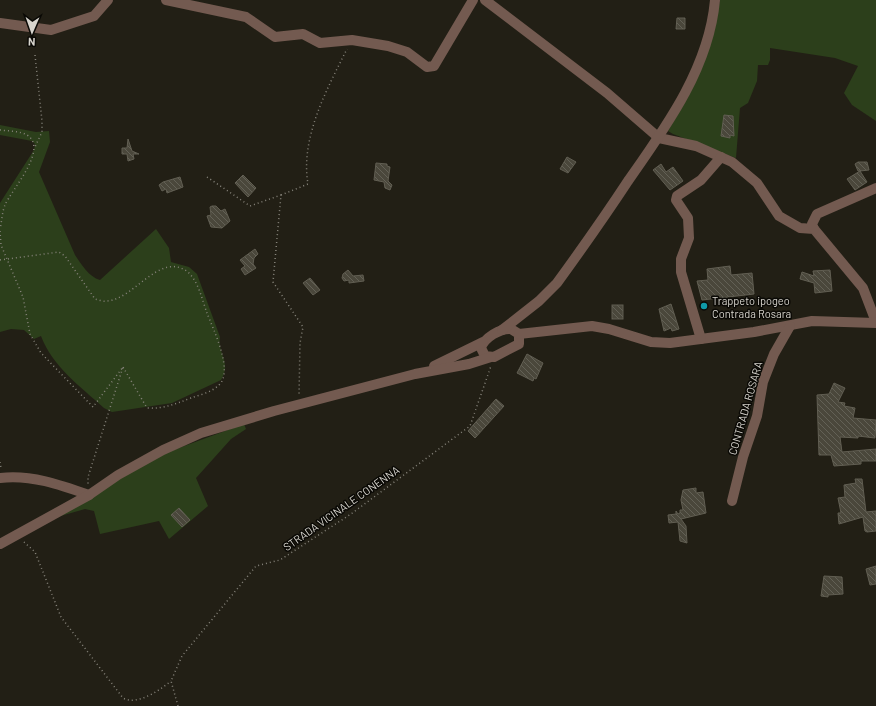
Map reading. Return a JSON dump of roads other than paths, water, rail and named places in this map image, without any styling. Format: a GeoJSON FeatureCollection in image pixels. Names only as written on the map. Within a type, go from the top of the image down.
{"type":"FeatureCollection","features":[{"type":"Feature","properties":{"kind":"street"},"geometry":{"type":"LineString","coordinates":[[0,23],[51,30],[94,16],[108,0]]}},
{"type":"Feature","properties":{"kind":"street"},"geometry":{"type":"LineString","coordinates":[[166,0],[246,17],[275,37],[303,34],[320,43],[352,40],[407,52],[427,67],[434,66],[473,0]]}},
{"type":"Feature","properties":{"kind":"street"},"geometry":{"type":"LineString","coordinates":[[485,0],[607,93],[658,138],[696,146],[732,162],[757,183],[779,216],[800,228],[814,229]]}},
{"type":"Feature","properties":{"kind":"street"},"geometry":{"type":"LineString","coordinates":[[416,374],[483,342],[502,330],[531,307],[557,283],[658,138],[688,89],[713,17],[715,0]]}},
{"type":"Feature","properties":{"kind":"street"},"geometry":{"type":"LineString","coordinates":[[701,339],[681,272],[681,259],[689,238],[688,218],[676,200],[678,196],[701,180],[721,157]]}},
{"type":"Feature","properties":{"kind":"street"},"geometry":{"type":"LineString","coordinates":[[0,544],[163,450],[201,433],[274,411],[299,406],[416,374],[470,364],[493,357],[518,336],[592,326],[609,329],[651,342],[670,343],[790,326],[812,321],[876,322],[863,288],[814,229],[812,224],[817,214],[876,188]]}},
{"type":"Feature","properties":{"kind":"street"},"geometry":{"type":"LineString","coordinates":[[518,336],[521,320],[531,307]]}},
{"type":"Feature","properties":{"kind":"street","name":"CONTRADA ROSARA"},"geometry":{"type":"LineString","coordinates":[[732,501],[743,457],[757,416],[763,382],[774,354],[790,326]]}},
{"type":"Feature","properties":{"kind":"street"},"geometry":{"type":"LineString","coordinates":[[502,330],[511,329],[518,336]]}},
{"type":"Feature","properties":{"kind":"street"},"geometry":{"type":"LineString","coordinates":[[483,342],[482,353],[485,356],[493,357]]}},
{"type":"Feature","properties":{"kind":"street"},"geometry":{"type":"LineString","coordinates":[[0,478],[9,477],[57,483],[89,494]]}},
{"type":"Feature","properties":{"kind":"place","name":"Trappeto ipogeo Contrada Rosara"},"geometry":{"type":"Point","coordinates":[704,306]}}]}
